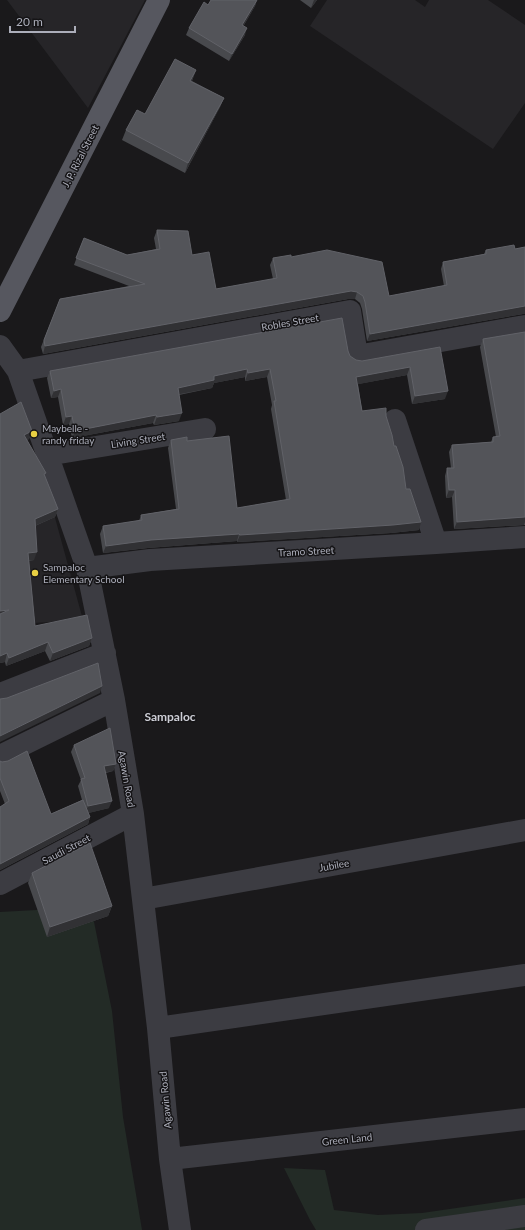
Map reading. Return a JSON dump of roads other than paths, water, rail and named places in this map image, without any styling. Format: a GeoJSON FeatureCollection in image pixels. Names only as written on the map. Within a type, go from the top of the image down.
{"type":"FeatureCollection","features":[{"type":"Feature","properties":{"kind":"main road","name":"J. P. Rizal Street"},"geometry":{"type":"LineString","coordinates":[[0,310],[160,0]]}},
{"type":"Feature","properties":{"kind":"street","name":"Robles Street"},"geometry":{"type":"LineString","coordinates":[[18,371],[350,311],[357,356],[525,326]]}},
{"type":"Feature","properties":{"kind":"street","name":"Agawin Road"},"geometry":{"type":"LineString","coordinates":[[0,346],[18,371],[87,568],[105,653],[133,814],[158,1028],[170,1159],[180,1230]]}},
{"type":"Feature","properties":{"kind":"street"},"geometry":{"type":"LineString","coordinates":[[395,420],[436,543]]}},
{"type":"Feature","properties":{"kind":"street","name":"Living Street"},"geometry":{"type":"LineString","coordinates":[[47,455],[205,429]]}},
{"type":"Feature","properties":{"kind":"street","name":"Tramo Street"},"geometry":{"type":"LineString","coordinates":[[87,568],[150,560],[525,537]]}},
{"type":"Feature","properties":{"kind":"street"},"geometry":{"type":"LineString","coordinates":[[0,694],[105,653]]}},
{"type":"Feature","properties":{"kind":"street"},"geometry":{"type":"LineString","coordinates":[[0,756],[114,700]]}},
{"type":"Feature","properties":{"kind":"street","name":"Saudi Street"},"geometry":{"type":"LineString","coordinates":[[0,884],[133,814]]}},
{"type":"Feature","properties":{"kind":"street","name":"Jubilee"},"geometry":{"type":"LineString","coordinates":[[143,899],[525,830]]}},
{"type":"Feature","properties":{"kind":"street"},"geometry":{"type":"LineString","coordinates":[[158,1028],[525,975]]}},
{"type":"Feature","properties":{"kind":"street","name":"Green Land"},"geometry":{"type":"LineString","coordinates":[[170,1159],[525,1119]]}},
{"type":"Feature","properties":{"kind":"street"},"geometry":{"type":"LineString","coordinates":[[426,1230],[525,1216]]}},
{"type":"Feature","properties":{"kind":"place","name":"Maybelle - randy friday"},"geometry":{"type":"Point","coordinates":[34,434]}},
{"type":"Feature","properties":{"kind":"place","name":"Sampaloc Elementary School"},"geometry":{"type":"Point","coordinates":[35,573]}},
{"type":"Feature","properties":{"kind":"district","name":"Sampaloc"},"geometry":{"type":"Point","coordinates":[170,717]}}]}
